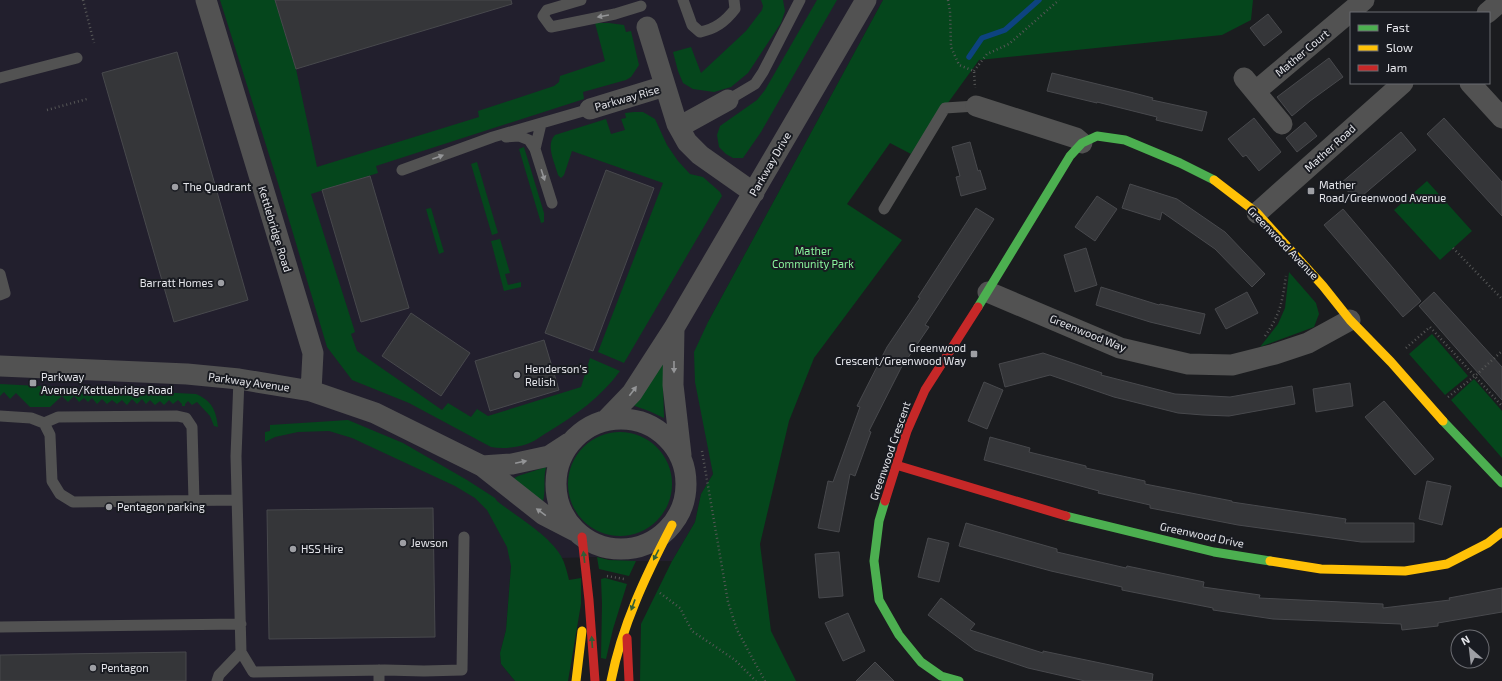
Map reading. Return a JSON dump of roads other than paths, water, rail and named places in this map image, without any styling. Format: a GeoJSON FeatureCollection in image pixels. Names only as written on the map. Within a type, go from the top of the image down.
{"type":"FeatureCollection","features":[{"type":"Feature","properties":{"kind":"main road","name":"Greenwood Avenue"},"geometry":{"type":"LineString","coordinates":[[1082,143],[1097,136],[1125,140],[1180,163],[1217,182],[1257,213],[1323,286],[1350,320],[1502,483]]}},
{"type":"Feature","properties":{"kind":"main road","name":"Greenwood Crescent"},"geometry":{"type":"LineString","coordinates":[[959,681],[941,676],[921,662],[899,635],[879,600],[874,561],[879,521],[907,432],[925,390],[988,292],[1070,156],[1082,143]]}},
{"type":"Feature","properties":{"kind":"main road","name":"Greenwood Drive"},"geometry":{"type":"LineString","coordinates":[[896,465],[1055,513],[1214,552],[1320,569],[1404,571],[1447,564],[1488,543],[1502,532]]}},
{"type":"Feature","properties":{"kind":"main road"},"geometry":{"type":"LineString","coordinates":[[610,681],[614,660],[641,586],[672,525]]}},
{"type":"Feature","properties":{"kind":"main road"},"geometry":{"type":"LineString","coordinates":[[578,534],[587,578],[595,681]]}},
{"type":"Feature","properties":{"kind":"main road"},"geometry":{"type":"LineString","coordinates":[[576,681],[584,614],[589,600]]}},
{"type":"Feature","properties":{"kind":"main road"},"geometry":{"type":"LineString","coordinates":[[626,625],[629,681]]}},
{"type":"Feature","properties":{"kind":"street","name":"Kettlebridge Road"},"geometry":{"type":"LineString","coordinates":[[206,0],[313,353],[311,391]]}},
{"type":"Feature","properties":{"kind":"street","name":"Parkway Drive"},"geometry":{"type":"LineString","coordinates":[[606,420],[632,393],[674,328],[866,0]]}},
{"type":"Feature","properties":{"kind":"street","name":"Mather Court"},"geometry":{"type":"LineString","coordinates":[[1353,12],[1364,0]]}},
{"type":"Feature","properties":{"kind":"street"},"geometry":{"type":"LineString","coordinates":[[1487,12],[1502,0]]}},
{"type":"Feature","properties":{"kind":"street","name":"Mather Court"},"geometry":{"type":"LineString","coordinates":[[1282,124],[1250,84],[1349,17]]}},
{"type":"Feature","properties":{"kind":"street","name":"Parkway Rise"},"geometry":{"type":"LineString","coordinates":[[647,27],[679,127],[687,142],[700,154],[754,193]]}},
{"type":"Feature","properties":{"kind":"street","name":"Mather Road"},"geometry":{"type":"LineString","coordinates":[[1257,213],[1402,84]]}},
{"type":"Feature","properties":{"kind":"street"},"geometry":{"type":"LineString","coordinates":[[1471,84],[1502,118]]}},
{"type":"Feature","properties":{"kind":"street","name":"Parkway Rise"},"geometry":{"type":"LineString","coordinates":[[590,109],[665,86]]}},
{"type":"Feature","properties":{"kind":"street"},"geometry":{"type":"LineString","coordinates":[[679,127],[728,100]]}},
{"type":"Feature","properties":{"kind":"street"},"geometry":{"type":"LineString","coordinates":[[976,106],[1076,138],[1082,143]]}},
{"type":"Feature","properties":{"kind":"street","name":"Greenwood Way"},"geometry":{"type":"LineString","coordinates":[[988,292],[1120,348],[1188,364],[1232,365],[1275,354],[1308,343],[1350,320]]}},
{"type":"Feature","properties":{"kind":"street"},"geometry":{"type":"LineString","coordinates":[[569,443],[560,460],[555,476],[557,501],[564,518],[578,534],[600,546],[616,550],[633,548],[655,540],[672,525],[680,513],[685,499],[686,480],[681,458],[674,385],[674,328]]}},
{"type":"Feature","properties":{"kind":"street","name":"Parkway Avenue"},"geometry":{"type":"LineString","coordinates":[[0,366],[187,374],[239,379],[311,391],[375,413],[482,466],[544,515],[578,534]]}},
{"type":"Feature","properties":{"kind":"street"},"geometry":{"type":"LineString","coordinates":[[482,466],[512,464],[549,456],[569,443],[587,428],[606,420],[632,419],[648,424],[660,431],[670,441],[681,458]]}},
{"type":"Feature","properties":{"kind":"lane"},"geometry":{"type":"LineString","coordinates":[[581,0],[547,10],[543,16],[551,27],[615,14],[640,3],[647,27]]}},
{"type":"Feature","properties":{"kind":"lane"},"geometry":{"type":"LineString","coordinates":[[683,0],[692,25],[700,32],[711,30],[729,17],[735,10],[734,0]]}},
{"type":"Feature","properties":{"kind":"lane"},"geometry":{"type":"LineString","coordinates":[[728,100],[755,84],[763,72],[799,1]]}},
{"type":"Feature","properties":{"kind":"lane"},"geometry":{"type":"LineString","coordinates":[[0,78],[77,58]]}},
{"type":"Feature","properties":{"kind":"lane"},"geometry":{"type":"LineString","coordinates":[[884,209],[945,108],[976,106]]}},
{"type":"Feature","properties":{"kind":"lane"},"geometry":{"type":"LineString","coordinates":[[402,170],[493,137],[590,109]]}},
{"type":"Feature","properties":{"kind":"lane"},"geometry":{"type":"LineString","coordinates":[[535,149],[541,124]]}},
{"type":"Feature","properties":{"kind":"lane"},"geometry":{"type":"LineString","coordinates":[[493,137],[519,136],[529,140],[535,149],[552,204]]}},
{"type":"Feature","properties":{"kind":"lane"},"geometry":{"type":"LineString","coordinates":[[0,274],[5,292],[0,295]]}},
{"type":"Feature","properties":{"kind":"lane"},"geometry":{"type":"LineString","coordinates":[[239,379],[236,456],[241,652],[253,672],[379,675],[424,671],[462,670],[464,537]]}},
{"type":"Feature","properties":{"kind":"lane"},"geometry":{"type":"LineString","coordinates":[[0,416],[31,418],[44,423],[50,435],[52,481],[60,494],[73,502],[237,500]]}},
{"type":"Feature","properties":{"kind":"lane"},"geometry":{"type":"LineString","coordinates":[[44,423],[58,417],[177,416],[186,418],[192,427],[194,501]]}},
{"type":"Feature","properties":{"kind":"lane"},"geometry":{"type":"LineString","coordinates":[[0,627],[241,624]]}},
{"type":"Feature","properties":{"kind":"lane"},"geometry":{"type":"LineString","coordinates":[[216,681],[219,675],[241,652]]}},
{"type":"Feature","properties":{"kind":"waterway"},"geometry":{"type":"LineString","coordinates":[[969,57],[982,38],[1005,30],[1039,0]]}},
{"type":"Feature","properties":{"kind":"place","name":"The Quadrant"},"geometry":{"type":"Point","coordinates":[175,187]}},
{"type":"Feature","properties":{"kind":"place","name":"Mather Road/Greenwood Avenue"},"geometry":{"type":"Point","coordinates":[1311,191]}},
{"type":"Feature","properties":{"kind":"place","name":"Barratt Homes"},"geometry":{"type":"Point","coordinates":[221,283]}},
{"type":"Feature","properties":{"kind":"place","name":"Greenwood Crescent/Greenwood Way"},"geometry":{"type":"Point","coordinates":[974,354]}},
{"type":"Feature","properties":{"kind":"place","name":"Henderson's Relish"},"geometry":{"type":"Point","coordinates":[517,375]}},
{"type":"Feature","properties":{"kind":"place","name":"Parkway Avenue/Kettlebridge Road"},"geometry":{"type":"Point","coordinates":[33,383]}},
{"type":"Feature","properties":{"kind":"place","name":"Pentagon parking"},"geometry":{"type":"Point","coordinates":[109,507]}},
{"type":"Feature","properties":{"kind":"place","name":"Jewson"},"geometry":{"type":"Point","coordinates":[403,543]}},
{"type":"Feature","properties":{"kind":"place","name":"HSS Hire"},"geometry":{"type":"Point","coordinates":[293,549]}},
{"type":"Feature","properties":{"kind":"place","name":"Pentagon"},"geometry":{"type":"Point","coordinates":[93,668]}},
{"type":"Feature","properties":{"kind":"park label","name":"Mather Community Park"},"geometry":{"type":"Point","coordinates":[813,257]}}]}
